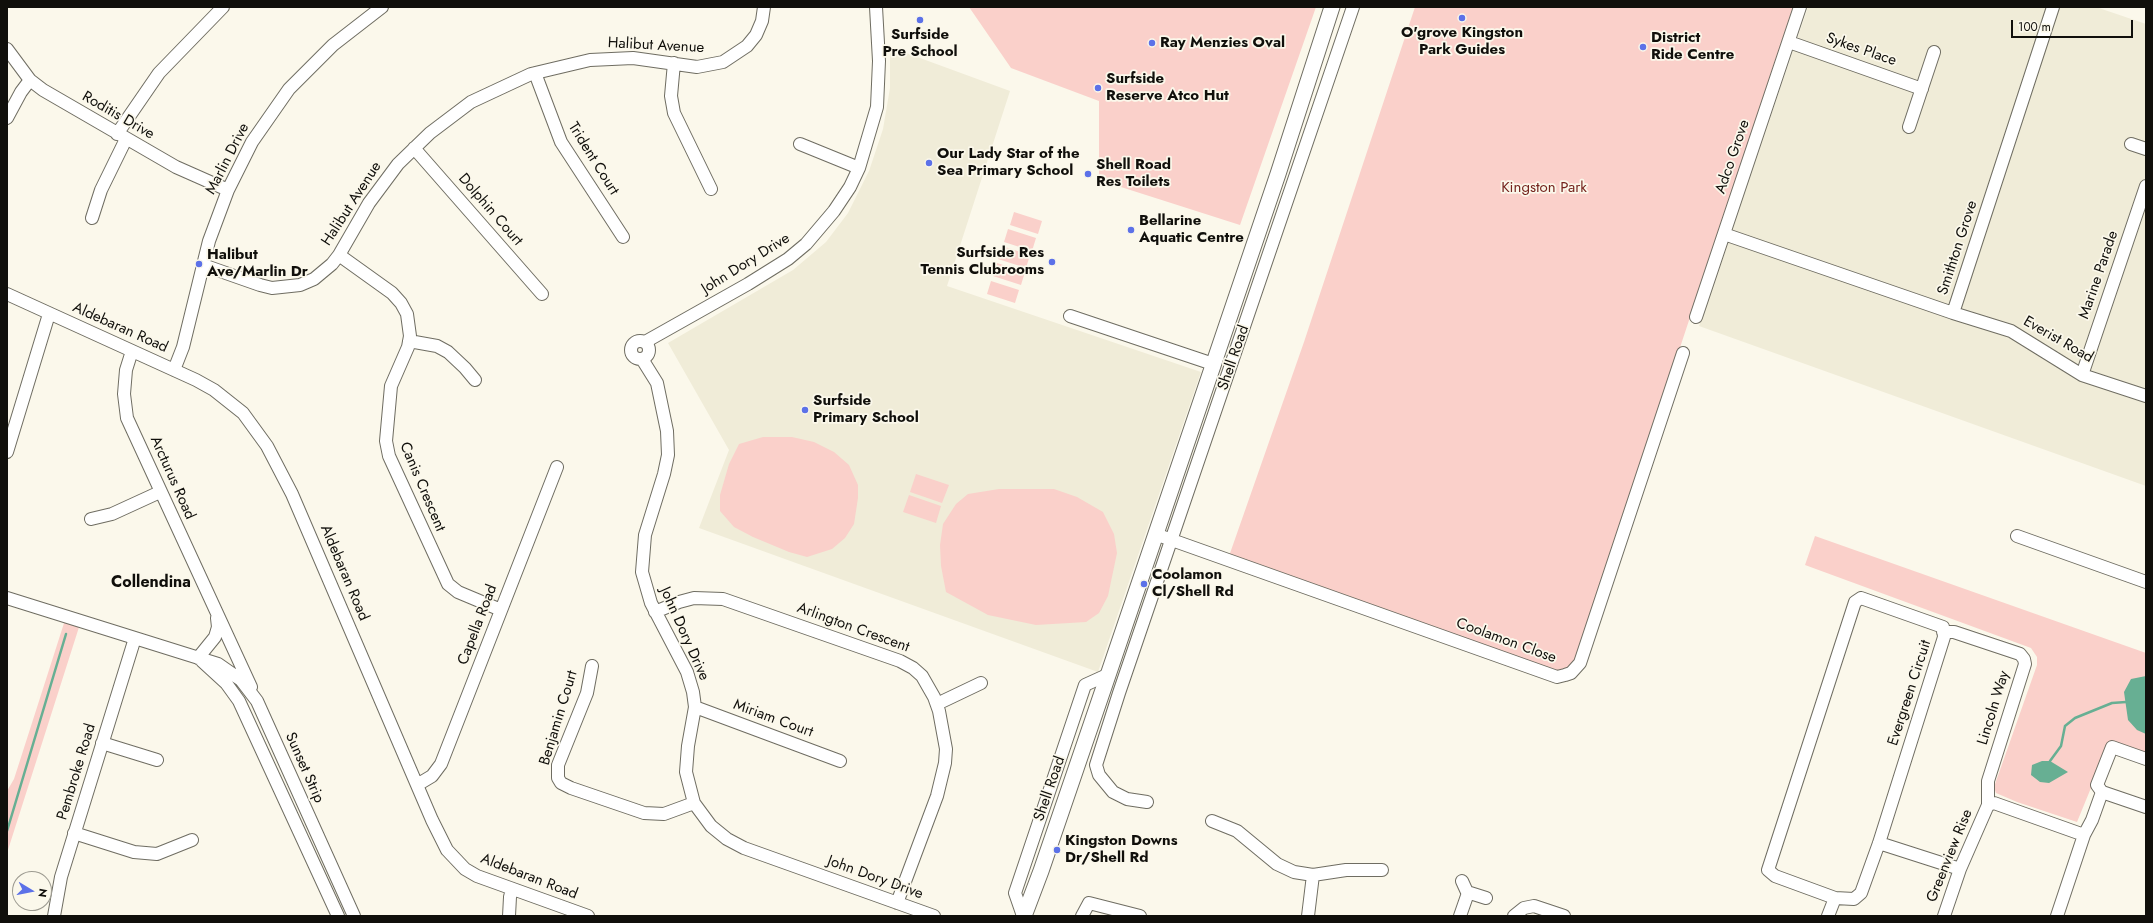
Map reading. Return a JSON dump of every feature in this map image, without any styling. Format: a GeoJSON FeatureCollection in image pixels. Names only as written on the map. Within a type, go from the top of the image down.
{"type":"FeatureCollection","features":[{"type":"Feature","properties":{"kind":"main road","name":"Shell Road"},"geometry":{"type":"LineString","coordinates":[[1023,916],[1041,871],[1106,681],[1332,7]]}},
{"type":"Feature","properties":{"kind":"main road","name":"Shell Road"},"geometry":{"type":"LineString","coordinates":[[1031,916],[1041,871]]}},
{"type":"Feature","properties":{"kind":"street"},"geometry":{"type":"LineString","coordinates":[[92,218],[101,190],[118,153],[122,136],[159,73],[223,7]]}},
{"type":"Feature","properties":{"kind":"street","name":"Marlin Drive"},"geometry":{"type":"LineString","coordinates":[[174,370],[182,347],[209,241],[228,190],[252,142],[289,89],[333,45],[382,7]]}},
{"type":"Feature","properties":{"kind":"street","name":"Halibut Avenue"},"geometry":{"type":"LineString","coordinates":[[203,265],[260,286],[286,288],[300,285],[314,279],[332,264],[339,255],[384,181],[430,133],[471,102],[535,72],[590,60],[633,58],[697,67],[723,62],[736,55],[747,46],[756,35],[762,21],[764,7]]}},
{"type":"Feature","properties":{"kind":"street","name":"John Dory Drive"},"geometry":{"type":"LineString","coordinates":[[876,7],[879,61],[877,107],[859,168],[850,187],[834,211],[806,244],[788,259],[748,284],[645,342],[649,350],[647,356],[642,359],[657,383],[667,431],[668,455],[664,474],[645,535],[642,560],[645,586],[655,612],[687,672],[693,692],[695,707],[688,746],[686,772],[694,803],[712,826],[727,839],[744,848],[934,916]]}},
{"type":"Feature","properties":{"kind":"street","name":"Shell Road"},"geometry":{"type":"LineString","coordinates":[[1147,802],[1127,800],[1113,792],[1099,775],[1096,765],[1119,693],[1173,539],[1353,7]]}},
{"type":"Feature","properties":{"kind":"street","name":"Adco Grove"},"geometry":{"type":"LineString","coordinates":[[1696,317],[1800,7]]}},
{"type":"Feature","properties":{"kind":"street","name":"Smithton Grove"},"geometry":{"type":"LineString","coordinates":[[1724,234],[1953,313],[2053,7]]}},
{"type":"Feature","properties":{"kind":"street","name":"Sykes Place"},"geometry":{"type":"LineString","coordinates":[[1789,42],[1922,89]]}},
{"type":"Feature","properties":{"kind":"street","name":"Roditis Drive"},"geometry":{"type":"LineString","coordinates":[[7,49],[30,80],[67,105],[176,167],[228,190]]}},
{"type":"Feature","properties":{"kind":"street"},"geometry":{"type":"LineString","coordinates":[[1909,128],[1934,52]]}},
{"type":"Feature","properties":{"kind":"street"},"geometry":{"type":"LineString","coordinates":[[674,63],[671,96],[674,113],[711,188]]}},
{"type":"Feature","properties":{"kind":"street","name":"Trident Court"},"geometry":{"type":"LineString","coordinates":[[535,72],[561,142],[623,237]]}},
{"type":"Feature","properties":{"kind":"street"},"geometry":{"type":"LineString","coordinates":[[7,118],[21,92],[30,80]]}},
{"type":"Feature","properties":{"kind":"street"},"geometry":{"type":"LineString","coordinates":[[800,144],[859,168]]}},
{"type":"Feature","properties":{"kind":"street"},"geometry":{"type":"LineString","coordinates":[[2130,144],[2146,149]]}},
{"type":"Feature","properties":{"kind":"street","name":"Dolphin Court"},"geometry":{"type":"LineString","coordinates":[[414,148],[542,294]]}},
{"type":"Feature","properties":{"kind":"street","name":"Marine Parade"},"geometry":{"type":"LineString","coordinates":[[2082,374],[2146,186]]}},
{"type":"Feature","properties":{"kind":"street","name":"Canis Crescent"},"geometry":{"type":"LineString","coordinates":[[339,255],[392,293],[401,303],[407,314],[409,341],[391,386],[386,442],[389,456],[448,584],[458,592],[501,610]]}},
{"type":"Feature","properties":{"kind":"street","name":"Aldebaran Road"},"geometry":{"type":"LineString","coordinates":[[7,294],[196,380],[230,402],[256,429],[267,446],[292,494],[438,834],[455,860],[465,869],[477,876],[588,916]]}},
{"type":"Feature","properties":{"kind":"street","name":"Everist Road"},"geometry":{"type":"LineString","coordinates":[[1953,313],[2011,331],[2082,374],[2146,396]]}},
{"type":"Feature","properties":{"kind":"street"},"geometry":{"type":"LineString","coordinates":[[7,452],[49,314]]}},
{"type":"Feature","properties":{"kind":"street"},"geometry":{"type":"LineString","coordinates":[[1070,316],[1213,364]]}},
{"type":"Feature","properties":{"kind":"street"},"geometry":{"type":"LineString","coordinates":[[409,341],[437,346],[448,352],[466,368],[475,380]]}},
{"type":"Feature","properties":{"kind":"street","name":"Arcturus Road"},"geometry":{"type":"LineString","coordinates":[[132,351],[126,370],[124,394],[127,418],[257,701]]}},
{"type":"Feature","properties":{"kind":"street","name":"Coolamon Close"},"geometry":{"type":"LineString","coordinates":[[1155,534],[1173,539],[1557,676],[1570,673],[1580,663],[1683,354]]}},
{"type":"Feature","properties":{"kind":"street","name":"Capella Road"},"geometry":{"type":"LineString","coordinates":[[417,786],[432,776],[441,764],[557,467]]}},
{"type":"Feature","properties":{"kind":"street"},"geometry":{"type":"LineString","coordinates":[[91,519],[112,514],[160,492]]}},
{"type":"Feature","properties":{"kind":"street"},"geometry":{"type":"LineString","coordinates":[[2017,536],[2146,582]]}},
{"type":"Feature","properties":{"kind":"street","name":"Sunset Strip"},"geometry":{"type":"LineString","coordinates":[[7,598],[218,664],[226,668],[244,684],[257,701],[354,916]]}},
{"type":"Feature","properties":{"kind":"street","name":"Arlington Crescent"},"geometry":{"type":"LineString","coordinates":[[655,612],[694,598],[723,599],[900,662],[913,668],[922,676],[936,704],[946,749],[942,779],[897,903]]}},
{"type":"Feature","properties":{"kind":"street","name":"Evergreen Circuit"},"geometry":{"type":"LineString","coordinates":[[1861,598],[1942,627],[1944,637],[1879,843],[1861,893],[1854,899],[1835,898],[1775,876],[1768,870],[1855,602],[1861,598]]}},
{"type":"Feature","properties":{"kind":"street","name":"Arcturus Road"},"geometry":{"type":"LineString","coordinates":[[198,658],[216,633],[218,622],[216,614]]}},
{"type":"Feature","properties":{"kind":"street","name":"Lincoln Way"},"geometry":{"type":"LineString","coordinates":[[1943,632],[1954,632],[2020,654],[2024,658],[2025,664],[1988,781],[1988,805]]}},
{"type":"Feature","properties":{"kind":"street","name":"Pembroke Road"},"geometry":{"type":"LineString","coordinates":[[54,916],[61,877],[135,638]]}},
{"type":"Feature","properties":{"kind":"street","name":"Sunset Strip"},"geometry":{"type":"LineString","coordinates":[[198,658],[226,683],[240,701],[338,916]]}},
{"type":"Feature","properties":{"kind":"street","name":"Benjamin Court"},"geometry":{"type":"LineString","coordinates":[[592,666],[587,693],[558,765],[558,778],[561,782],[571,788],[644,813],[664,814],[694,803]]}},
{"type":"Feature","properties":{"kind":"street"},"geometry":{"type":"LineString","coordinates":[[1106,681],[1119,693]]}},
{"type":"Feature","properties":{"kind":"street","name":"Shell Road"},"geometry":{"type":"LineString","coordinates":[[1023,916],[1015,893],[1085,685],[1106,681]]}},
{"type":"Feature","properties":{"kind":"street"},"geometry":{"type":"LineString","coordinates":[[936,704],[981,683]]}},
{"type":"Feature","properties":{"kind":"street","name":"Miriam Court"},"geometry":{"type":"LineString","coordinates":[[695,707],[840,761]]}},
{"type":"Feature","properties":{"kind":"street"},"geometry":{"type":"LineString","coordinates":[[102,743],[157,760]]}},
{"type":"Feature","properties":{"kind":"street"},"geometry":{"type":"LineString","coordinates":[[2146,759],[2112,747],[2097,785],[2102,792],[2146,807]]}},
{"type":"Feature","properties":{"kind":"street"},"geometry":{"type":"LineString","coordinates":[[2058,916],[2084,835],[2092,820],[2102,792]]}},
{"type":"Feature","properties":{"kind":"street","name":"Greenview Rise"},"geometry":{"type":"LineString","coordinates":[[1944,916],[1960,869],[1988,805],[1994,803],[2084,835]]}},
{"type":"Feature","properties":{"kind":"street"},"geometry":{"type":"LineString","coordinates":[[1212,821],[1237,831],[1284,868],[1313,875],[1346,870],[1382,870]]}},
{"type":"Feature","properties":{"kind":"street"},"geometry":{"type":"LineString","coordinates":[[74,833],[134,852],[157,854],[192,840]]}},
{"type":"Feature","properties":{"kind":"street"},"geometry":{"type":"LineString","coordinates":[[1879,843],[1960,869]]}},
{"type":"Feature","properties":{"kind":"street"},"geometry":{"type":"LineString","coordinates":[[1308,916],[1313,875]]}},
{"type":"Feature","properties":{"kind":"street"},"geometry":{"type":"LineString","coordinates":[[1460,916],[1468,893],[1462,881]]}},
{"type":"Feature","properties":{"kind":"street"},"geometry":{"type":"LineString","coordinates":[[509,916],[512,889]]}},
{"type":"Feature","properties":{"kind":"street"},"geometry":{"type":"LineString","coordinates":[[1468,893],[1486,898]]}},
{"type":"Feature","properties":{"kind":"street"},"geometry":{"type":"LineString","coordinates":[[1828,916],[1835,898]]}},
{"type":"Feature","properties":{"kind":"street"},"geometry":{"type":"LineString","coordinates":[[1082,916],[1089,902],[1120,914],[1140,916]]}},
{"type":"Feature","properties":{"kind":"street"},"geometry":{"type":"LineString","coordinates":[[1514,916],[1524,908],[1534,906],[1564,916]]}},
{"type":"Feature","properties":{"kind":"shaded area"},"geometry":{"type":"Polygon","coordinates":[[[1808,7],[2096,7],[2146,24],[2146,486],[1699,326],[1808,7]]]}},
{"type":"Feature","properties":{"kind":"shaded area"},"geometry":{"type":"Polygon","coordinates":[[[890,47],[1010,91],[947,286],[1201,372],[1098,672],[699,528],[729,450],[668,343],[793,270],[826,242],[848,213],[869,171],[883,129],[890,88],[890,47]]]}},
{"type":"Feature","properties":{"kind":"shaded area"},"geometry":{"type":"Polygon","coordinates":[[[2146,676],[2146,734],[2137,730],[2128,720],[2124,692],[2131,679],[2146,676]]]}},
{"type":"Feature","properties":{"kind":"shaded area"},"geometry":{"type":"Polygon","coordinates":[[[2042,761],[2050,761],[2068,772],[2049,783],[2040,782],[2031,775],[2032,765],[2042,761]]]}},
{"type":"Feature","properties":{"kind":"green space"},"geometry":{"type":"Polygon","coordinates":[[[969,7],[1316,7],[1240,225],[1099,180],[1099,101],[1011,68],[969,7]]]}},
{"type":"Feature","properties":{"kind":"green space","name":"Kingston Park"},"geometry":{"type":"Polygon","coordinates":[[[1415,7],[1793,7],[1643,459],[1580,663],[1557,677],[1228,559],[1304,342],[1415,7]]]}},
{"type":"Feature","properties":{"kind":"green space"},"geometry":{"type":"Polygon","coordinates":[[[1014,212],[1042,221],[1038,234],[1010,225],[1014,212]]]}},
{"type":"Feature","properties":{"kind":"green space"},"geometry":{"type":"Polygon","coordinates":[[[1008,229],[1036,238],[1032,251],[1004,242],[1008,229]]]}},
{"type":"Feature","properties":{"kind":"green space"},"geometry":{"type":"Polygon","coordinates":[[[1002,246],[1030,255],[1026,268],[998,259],[1002,246]]]}},
{"type":"Feature","properties":{"kind":"green space"},"geometry":{"type":"Polygon","coordinates":[[[997,263],[1025,272],[1021,285],[993,276],[997,263]]]}},
{"type":"Feature","properties":{"kind":"green space"},"geometry":{"type":"Polygon","coordinates":[[[991,281],[1019,290],[1015,303],[987,294],[991,281]]]}},
{"type":"Feature","properties":{"kind":"green space"},"geometry":{"type":"Polygon","coordinates":[[[763,437],[792,437],[814,442],[834,452],[849,465],[858,485],[858,498],[854,524],[845,538],[832,549],[807,557],[789,552],[753,537],[734,527],[720,511],[720,495],[729,464],[739,444],[763,437]]]}},
{"type":"Feature","properties":{"kind":"green space"},"geometry":{"type":"Polygon","coordinates":[[[916,474],[949,485],[942,503],[910,492],[916,474]]]}},
{"type":"Feature","properties":{"kind":"green space"},"geometry":{"type":"Polygon","coordinates":[[[999,489],[1054,489],[1077,497],[1103,512],[1114,534],[1117,553],[1108,596],[1099,613],[1086,622],[1036,625],[988,615],[946,592],[941,566],[940,545],[943,524],[956,504],[968,494],[999,489]]]}},
{"type":"Feature","properties":{"kind":"green space"},"geometry":{"type":"Polygon","coordinates":[[[909,495],[941,506],[936,523],[903,512],[909,495]]]}},
{"type":"Feature","properties":{"kind":"green space"},"geometry":{"type":"Polygon","coordinates":[[[1815,536],[2146,653],[2146,758],[2109,744],[2077,822],[2017,802],[1996,793],[1994,787],[2037,665],[2037,657],[2031,648],[1805,565],[1815,536]]]}},
{"type":"Feature","properties":{"kind":"green space"},"geometry":{"type":"Polygon","coordinates":[[[65,620],[80,624],[7,853],[7,791],[14,779],[65,620]]]}},
{"type":"Feature","properties":{"kind":"waterway"},"geometry":{"type":"LineString","coordinates":[[7,831],[66,634]]}},
{"type":"Feature","properties":{"kind":"waterway"},"geometry":{"type":"LineString","coordinates":[[2050,761],[2061,746],[2065,726],[2075,718],[2112,703],[2126,702]]}},
{"type":"Feature","properties":{"kind":"place","name":"O'grove Kingston Park Guides"},"geometry":{"type":"Point","coordinates":[1462,18]}},
{"type":"Feature","properties":{"kind":"place","name":"Surfside Pre School"},"geometry":{"type":"Point","coordinates":[920,20]}},
{"type":"Feature","properties":{"kind":"place","name":"Ray Menzies Oval"},"geometry":{"type":"Point","coordinates":[1152,43]}},
{"type":"Feature","properties":{"kind":"place","name":"District Ride Centre"},"geometry":{"type":"Point","coordinates":[1643,47]}},
{"type":"Feature","properties":{"kind":"place","name":"Surfside Reserve Atco Hut"},"geometry":{"type":"Point","coordinates":[1098,88]}},
{"type":"Feature","properties":{"kind":"place","name":"Our Lady Star of the Sea Primary School"},"geometry":{"type":"Point","coordinates":[929,163]}},
{"type":"Feature","properties":{"kind":"place","name":"Shell Road Res Toilets"},"geometry":{"type":"Point","coordinates":[1088,174]}},
{"type":"Feature","properties":{"kind":"place","name":"Bellarine Aquatic Centre"},"geometry":{"type":"Point","coordinates":[1131,230]}},
{"type":"Feature","properties":{"kind":"place","name":"Surfside Res Tennis Clubrooms"},"geometry":{"type":"Point","coordinates":[1052,262]}},
{"type":"Feature","properties":{"kind":"place","name":"Halibut Ave/Marlin Dr"},"geometry":{"type":"Point","coordinates":[199,264]}},
{"type":"Feature","properties":{"kind":"place","name":"Surfside Primary School"},"geometry":{"type":"Point","coordinates":[805,410]}},
{"type":"Feature","properties":{"kind":"place","name":"Coolamon Cl/Shell Rd"},"geometry":{"type":"Point","coordinates":[1144,584]}},
{"type":"Feature","properties":{"kind":"place","name":"Kingston Downs Dr/Shell Rd"},"geometry":{"type":"Point","coordinates":[1057,850]}},
{"type":"Feature","properties":{"kind":"district","name":"Collendina"},"geometry":{"type":"Point","coordinates":[151,583]}}]}
